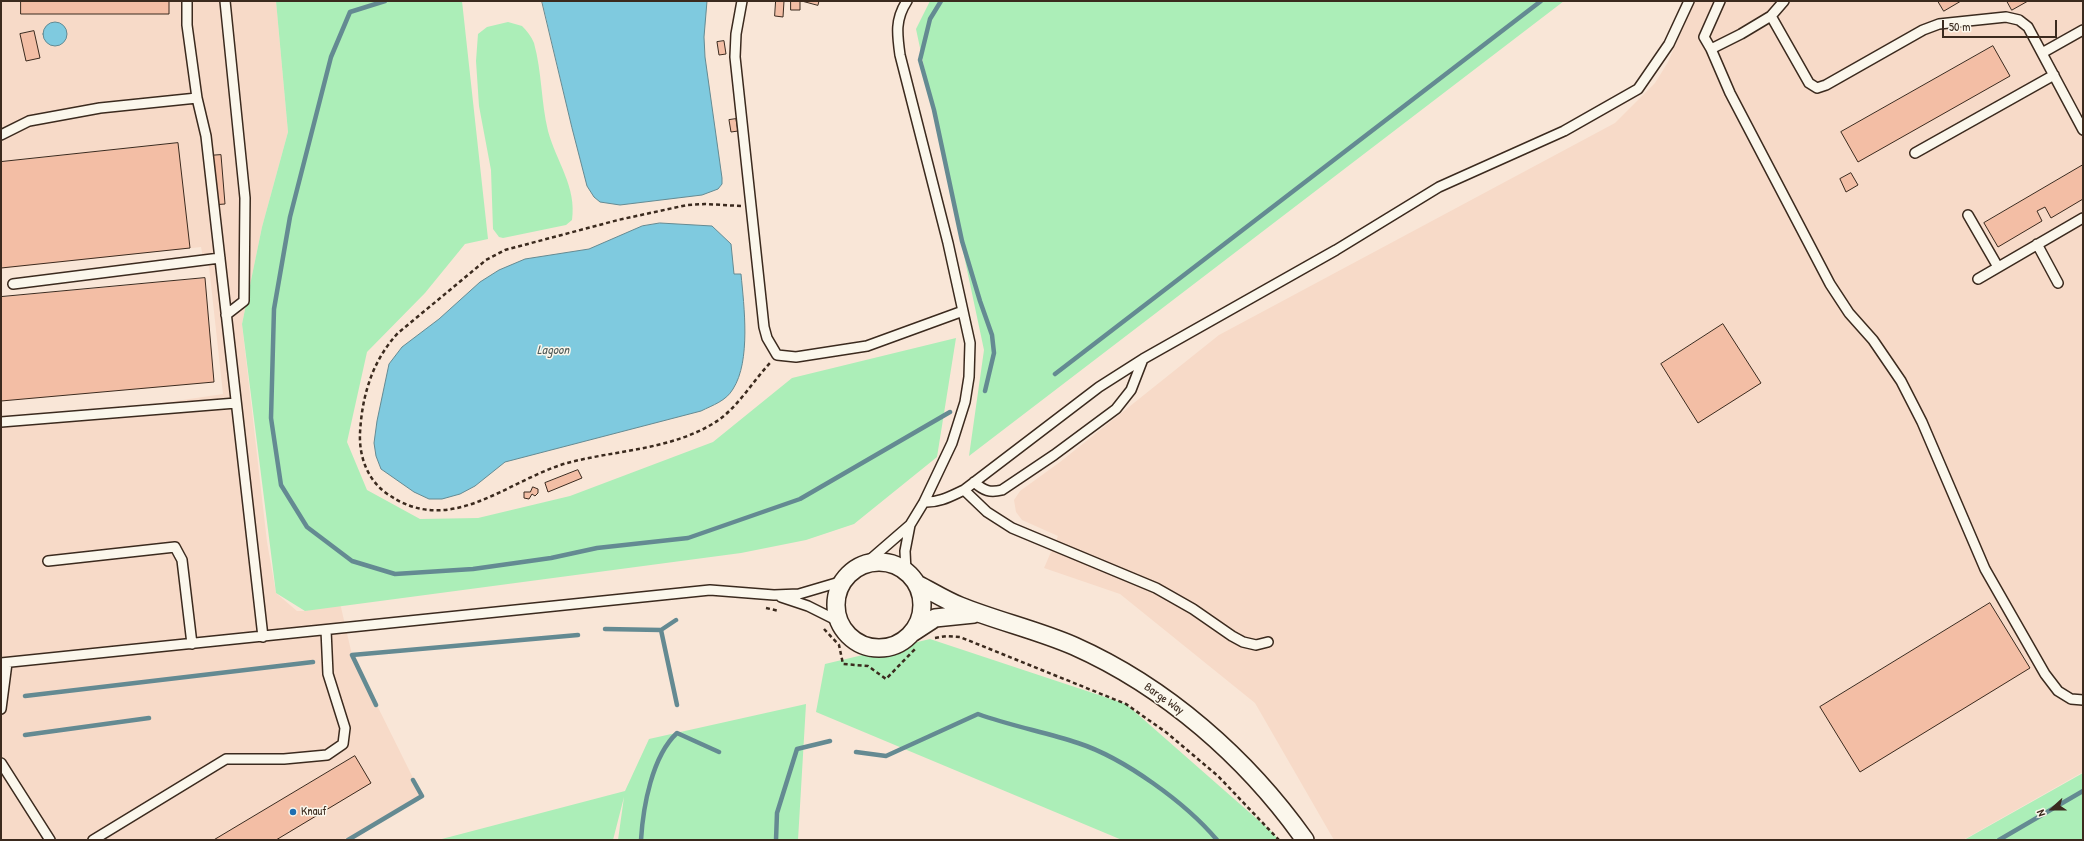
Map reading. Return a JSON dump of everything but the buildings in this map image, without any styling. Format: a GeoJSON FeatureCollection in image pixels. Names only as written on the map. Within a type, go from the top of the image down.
{"type":"FeatureCollection","features":[{"type":"Feature","properties":{"kind":"street"},"geometry":{"type":"LineString","coordinates":[[879,562],[894,564],[912,578],[921,597],[922,610],[915,640],[887,647],[874,647],[861,644],[850,637],[840,622],[836,608],[838,594],[843,581],[853,571],[865,564],[879,562]]}},
{"type":"Feature","properties":{"kind":"street","name":"Barge Way"},"geometry":{"type":"LineString","coordinates":[[912,578],[946,600],[982,614],[1039,631],[1081,650],[1121,670],[1158,694],[1199,725],[1239,762],[1283,810],[1305,840]]}},
{"type":"Feature","properties":{"kind":"street","name":"Barge Way"},"geometry":{"type":"LineString","coordinates":[[915,640],[926,622],[935,618],[960,614],[982,614]]}},
{"type":"Feature","properties":{"kind":"lane"},"geometry":{"type":"LineString","coordinates":[[187,1],[187,25],[196,98],[206,136],[263,637]]}},
{"type":"Feature","properties":{"kind":"lane"},"geometry":{"type":"LineString","coordinates":[[225,1],[245,198],[244,301],[226,315]]}},
{"type":"Feature","properties":{"kind":"lane"},"geometry":{"type":"LineString","coordinates":[[742,1],[734,46],[764,327],[767,338],[777,355],[796,357],[862,347],[895,337],[963,311]]}},
{"type":"Feature","properties":{"kind":"lane"},"geometry":{"type":"LineString","coordinates":[[865,564],[910,525],[924,502],[952,443],[965,402],[971,355],[963,311],[900,55],[897,33],[898,19],[907,1]]}},
{"type":"Feature","properties":{"kind":"lane"},"geometry":{"type":"LineString","coordinates":[[924,502],[944,499],[964,490],[1099,387],[1143,359],[1336,250],[1439,187],[1564,131],[1638,89],[1669,44],[1689,1]]}},
{"type":"Feature","properties":{"kind":"lane"},"geometry":{"type":"LineString","coordinates":[[1720,1],[1704,37],[1711,49],[1730,93],[1818,264],[1850,313],[1873,340],[1901,381],[1922,422],[1988,576],[2045,674],[2058,691],[2071,699],[2083,700]]}},
{"type":"Feature","properties":{"kind":"lane"},"geometry":{"type":"LineString","coordinates":[[1711,49],[1746,31],[1770,16],[1784,1]]}},
{"type":"Feature","properties":{"kind":"lane"},"geometry":{"type":"LineString","coordinates":[[1770,16],[1808,83],[1817,88],[1826,85],[1924,30],[1939,24],[1994,17],[2019,20],[2028,27],[2083,130]]}},
{"type":"Feature","properties":{"kind":"lane"},"geometry":{"type":"LineString","coordinates":[[2042,53],[2083,30]]}},
{"type":"Feature","properties":{"kind":"lane"},"geometry":{"type":"LineString","coordinates":[[1915,153],[2054,75]]}},
{"type":"Feature","properties":{"kind":"lane"},"geometry":{"type":"LineString","coordinates":[[1,135],[36,120],[100,108],[196,98]]}},
{"type":"Feature","properties":{"kind":"lane"},"geometry":{"type":"LineString","coordinates":[[1968,215],[1998,267]]}},
{"type":"Feature","properties":{"kind":"lane"},"geometry":{"type":"LineString","coordinates":[[1978,279],[2083,218]]}},
{"type":"Feature","properties":{"kind":"lane"},"geometry":{"type":"LineString","coordinates":[[2037,244],[2058,283]]}},
{"type":"Feature","properties":{"kind":"lane"},"geometry":{"type":"LineString","coordinates":[[13,284],[220,258]]}},
{"type":"Feature","properties":{"kind":"lane"},"geometry":{"type":"LineString","coordinates":[[974,482],[982,489],[991,492],[1002,490],[1094,427],[1124,401],[1143,359]]}},
{"type":"Feature","properties":{"kind":"lane"},"geometry":{"type":"LineString","coordinates":[[1,422],[236,403]]}},
{"type":"Feature","properties":{"kind":"lane"},"geometry":{"type":"LineString","coordinates":[[964,490],[987,512],[1012,528],[1156,588],[1193,608],[1232,636],[1243,642],[1256,645],[1268,642]]}},
{"type":"Feature","properties":{"kind":"lane"},"geometry":{"type":"LineString","coordinates":[[910,525],[905,552],[912,578]]}},
{"type":"Feature","properties":{"kind":"lane"},"geometry":{"type":"LineString","coordinates":[[48,561],[175,547],[182,560],[192,644]]}},
{"type":"Feature","properties":{"kind":"lane"},"geometry":{"type":"LineString","coordinates":[[1,709],[4,663],[710,590],[774,595],[800,594],[843,581]]}},
{"type":"Feature","properties":{"kind":"lane"},"geometry":{"type":"LineString","coordinates":[[774,595],[808,606],[840,622]]}},
{"type":"Feature","properties":{"kind":"lane"},"geometry":{"type":"LineString","coordinates":[[92,840],[226,759],[284,759],[327,755],[343,744],[345,728],[328,674],[326,630]]}},
{"type":"Feature","properties":{"kind":"lane"},"geometry":{"type":"LineString","coordinates":[[1,763],[50,840]]}},
{"type":"Feature","properties":{"kind":"path"},"geometry":{"type":"LineString","coordinates":[[752,206],[705,204],[687,205],[618,220],[524,244],[493,254],[398,333],[379,357],[368,384],[361,425],[361,452],[364,463],[375,482],[396,499],[421,510],[444,511],[458,508],[568,463],[649,447],[693,434],[715,422],[727,412],[777,355]]}},
{"type":"Feature","properties":{"kind":"path"},"geometry":{"type":"LineString","coordinates":[[760,607],[782,612]]}},
{"type":"Feature","properties":{"kind":"path"},"geometry":{"type":"LineString","coordinates":[[819,626],[825,629],[840,645],[844,664],[868,666],[886,679],[915,640]]}},
{"type":"Feature","properties":{"kind":"path"},"geometry":{"type":"LineString","coordinates":[[930,639],[947,636],[960,637],[1126,704],[1167,732],[1218,776],[1279,840]]}},
{"type":"Feature","properties":{"kind":"shaded area"},"geometry":{"type":"Polygon","coordinates":[[[1,1],[276,1],[288,132],[262,227],[242,324],[267,542],[276,593],[297,611],[305,611],[340,603],[352,655],[422,796],[348,840],[1,840],[1,427],[223,394],[208,257],[203,258],[201,247],[1,269],[1,1]]]}},
{"type":"Feature","properties":{"kind":"shaded area"},"geometry":{"type":"Polygon","coordinates":[[[1694,1],[2083,1],[2083,772],[1963,840],[1334,840],[1255,703],[1120,594],[1044,568],[1058,536],[1022,520],[1016,512],[1014,500],[1020,491],[1060,462],[1219,335],[1615,123],[1655,83],[1668,62],[1694,1]]]}},
{"type":"Feature","properties":{"kind":"green space"},"geometry":{"type":"Polygon","coordinates":[[[276,1],[462,1],[488,239],[465,244],[425,293],[367,352],[347,442],[367,490],[420,519],[478,518],[570,496],[713,442],[792,378],[956,338],[937,457],[854,524],[806,540],[741,553],[305,611],[276,593],[242,324],[262,227],[288,132],[276,1]]]}},
{"type":"Feature","properties":{"kind":"green space"},"geometry":{"type":"Polygon","coordinates":[[[930,1],[1564,1],[969,456],[984,350],[916,29],[930,1]]]}},
{"type":"Feature","properties":{"kind":"green space"},"geometry":{"type":"Polygon","coordinates":[[[508,22],[522,26],[532,38],[534,43],[539,65],[548,131],[569,185],[573,208],[572,220],[566,225],[503,238],[499,237],[493,229],[491,170],[479,106],[476,61],[478,34],[487,27],[508,22]]]}},
{"type":"Feature","properties":{"kind":"green space"},"geometry":{"type":"Polygon","coordinates":[[[930,639],[1126,704],[1274,834],[1278,840],[1122,840],[816,712],[825,664],[930,639]]]}},
{"type":"Feature","properties":{"kind":"green space"},"geometry":{"type":"Polygon","coordinates":[[[806,704],[798,840],[618,840],[624,797],[613,840],[438,840],[625,791],[649,739],[806,704]]]}},
{"type":"Feature","properties":{"kind":"green space"},"geometry":{"type":"Polygon","coordinates":[[[2083,773],[2083,840],[1964,840],[2083,773]]]}},
{"type":"Feature","properties":{"kind":"water"},"geometry":{"type":"Polygon","coordinates":[[[542,1],[707,1],[704,37],[705,57],[722,178],[722,184],[718,189],[702,195],[620,205],[600,202],[594,197],[587,186],[542,1]]]}},
{"type":"Feature","properties":{"kind":"water"},"geometry":{"type":"Polygon","coordinates":[[[55,22],[60,23],[66,29],[66,39],[60,45],[55,46],[50,45],[44,39],[43,34],[44,29],[50,23],[55,22]]]}},
{"type":"Feature","properties":{"kind":"water","name":"Lagoon"},"geometry":{"type":"Polygon","coordinates":[[[660,223],[712,226],[731,244],[734,274],[741,274],[745,333],[742,364],[739,377],[727,397],[701,411],[505,462],[475,486],[460,494],[442,499],[429,499],[414,492],[381,469],[376,456],[374,443],[377,421],[389,364],[402,347],[439,319],[480,282],[499,270],[525,259],[589,249],[642,226],[660,223]]]}},
{"type":"Feature","properties":{"kind":"waterway"},"geometry":{"type":"LineString","coordinates":[[385,1],[350,12],[331,57],[290,217],[274,309],[271,418],[281,485],[307,527],[352,561],[395,574],[473,569],[551,558],[597,548],[688,538],[800,499],[950,412]]}},
{"type":"Feature","properties":{"kind":"waterway"},"geometry":{"type":"LineString","coordinates":[[941,1],[930,19],[920,60],[934,110],[962,241],[992,335],[994,353],[985,391]]}},
{"type":"Feature","properties":{"kind":"waterway"},"geometry":{"type":"LineString","coordinates":[[1055,374],[1541,1]]}},
{"type":"Feature","properties":{"kind":"waterway"},"geometry":{"type":"LineString","coordinates":[[661,630],[676,620]]}},
{"type":"Feature","properties":{"kind":"waterway"},"geometry":{"type":"LineString","coordinates":[[605,629],[661,630],[677,705]]}},
{"type":"Feature","properties":{"kind":"waterway"},"geometry":{"type":"LineString","coordinates":[[376,705],[352,655],[578,635]]}},
{"type":"Feature","properties":{"kind":"waterway"},"geometry":{"type":"LineString","coordinates":[[25,696],[313,662]]}},
{"type":"Feature","properties":{"kind":"waterway"},"geometry":{"type":"LineString","coordinates":[[856,752],[886,756],[978,714],[1078,743],[1115,759],[1172,797],[1189,811],[1217,840]]}},
{"type":"Feature","properties":{"kind":"waterway"},"geometry":{"type":"LineString","coordinates":[[25,735],[149,718]]}},
{"type":"Feature","properties":{"kind":"waterway"},"geometry":{"type":"LineString","coordinates":[[641,840],[644,813],[650,783],[655,768],[668,743],[677,733],[719,752]]}},
{"type":"Feature","properties":{"kind":"waterway"},"geometry":{"type":"LineString","coordinates":[[776,840],[777,813],[797,749],[830,741]]}},
{"type":"Feature","properties":{"kind":"waterway"},"geometry":{"type":"LineString","coordinates":[[348,840],[422,796],[413,780]]}},
{"type":"Feature","properties":{"kind":"waterway"},"geometry":{"type":"LineString","coordinates":[[1999,840],[2083,791]]}},
{"type":"Feature","properties":{"kind":"place","name":"Knauf"},"geometry":{"type":"Point","coordinates":[293,812]}}]}
